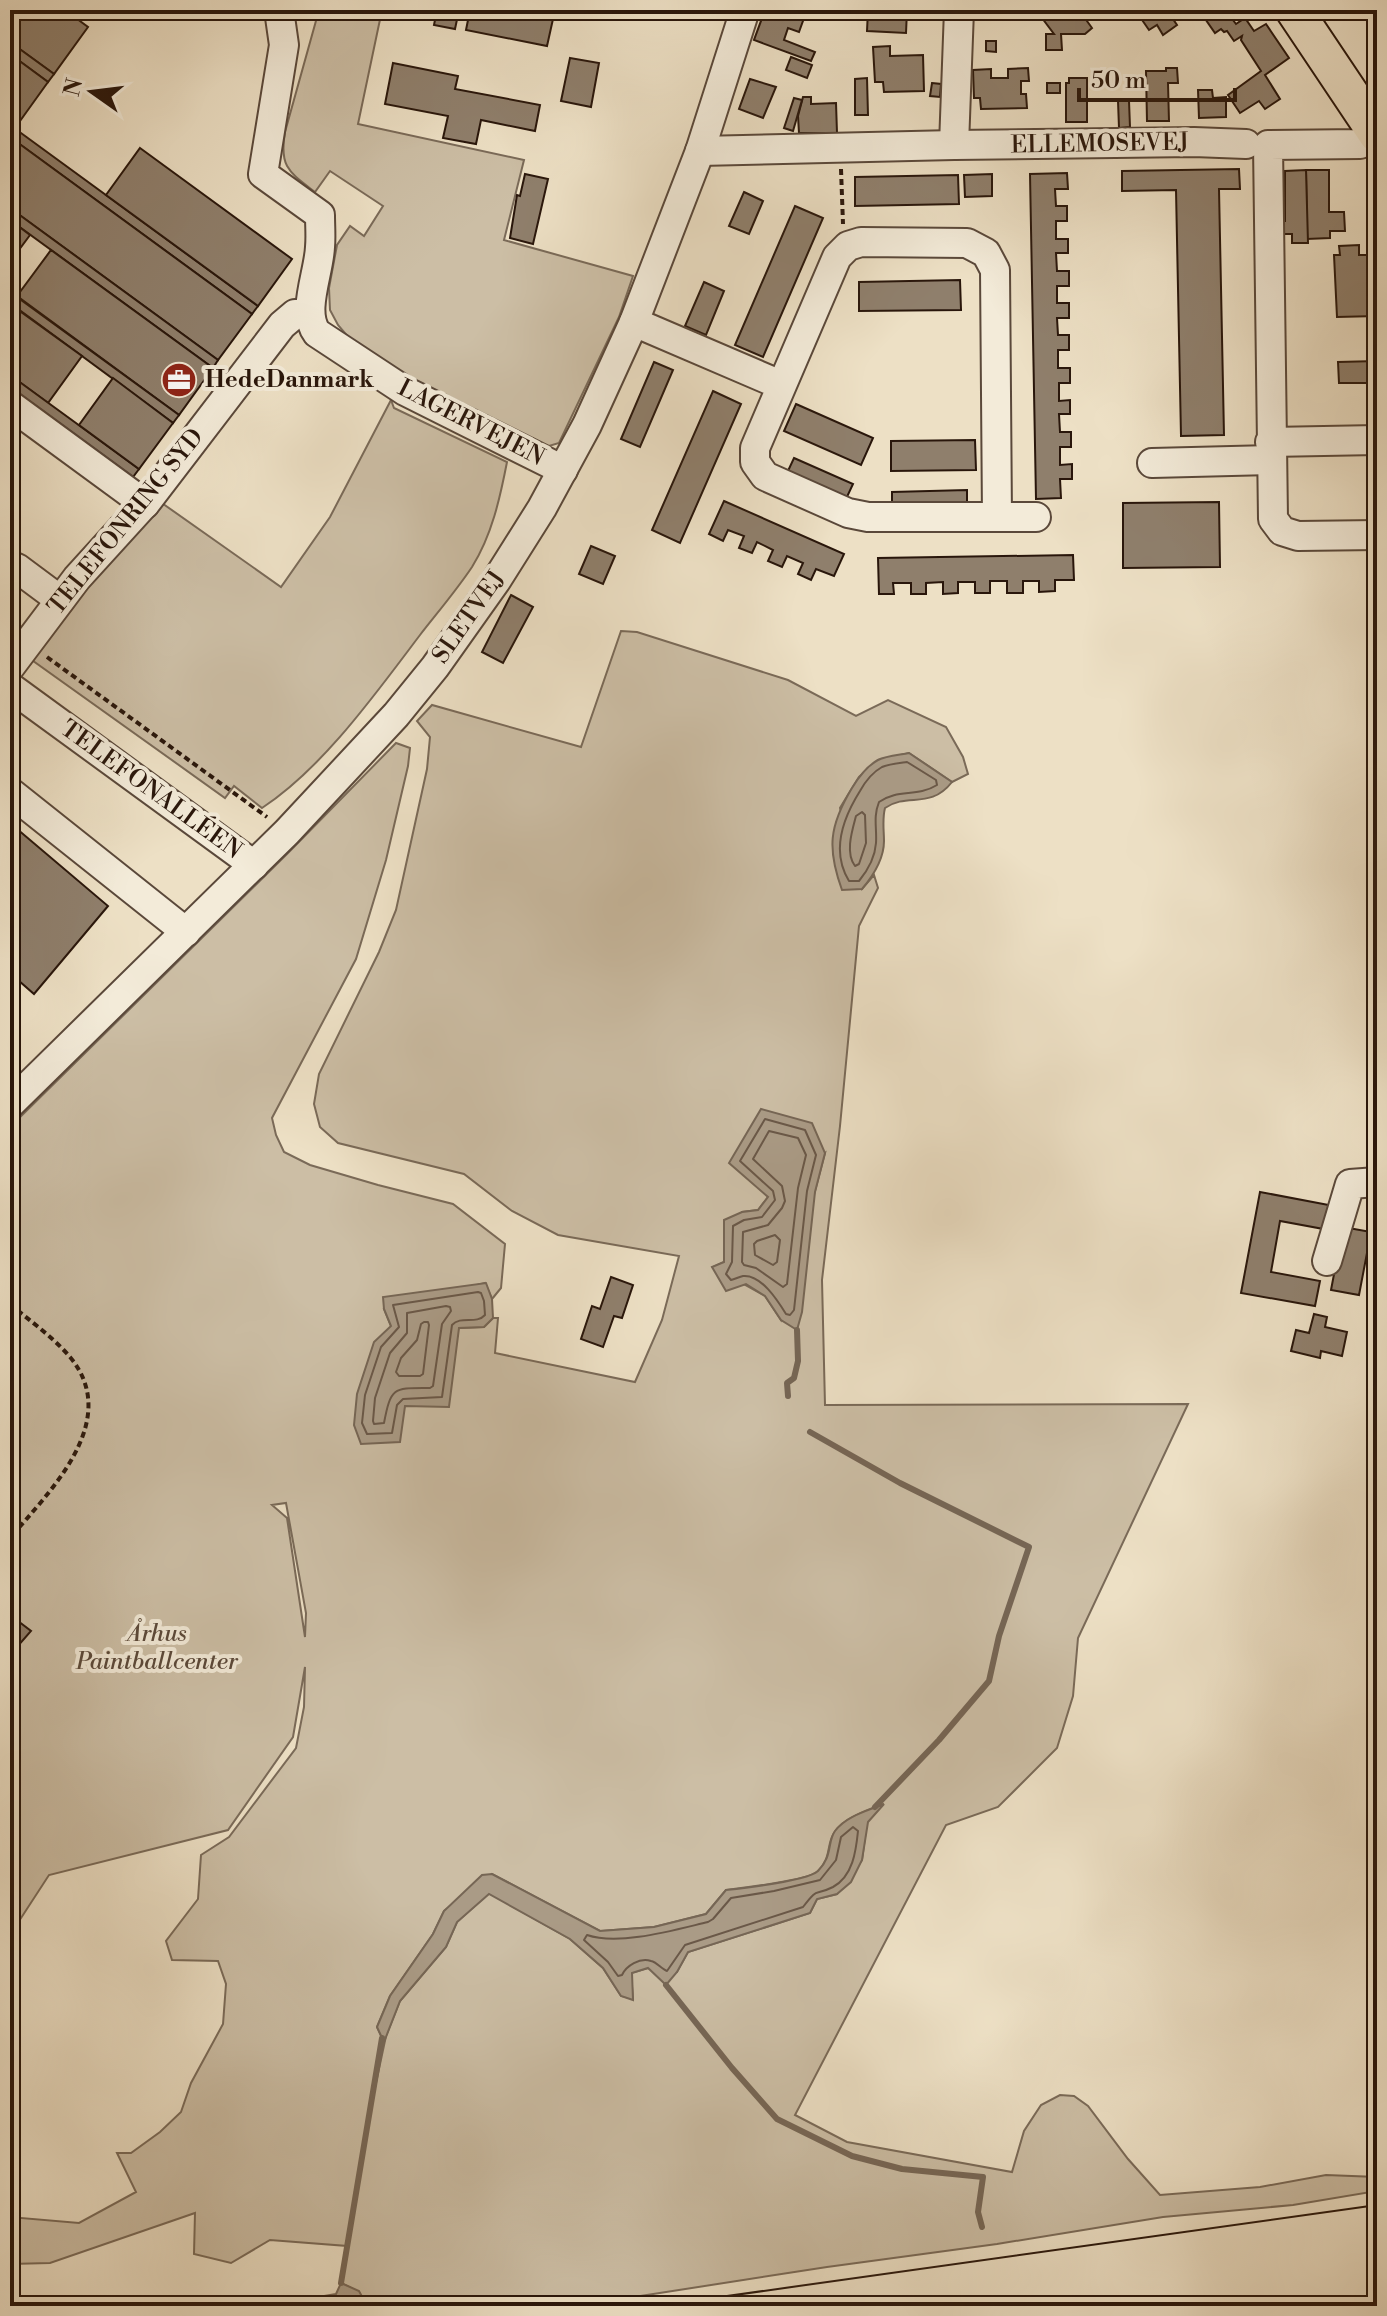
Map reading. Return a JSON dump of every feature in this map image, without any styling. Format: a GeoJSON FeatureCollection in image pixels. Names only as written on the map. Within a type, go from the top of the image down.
{"type":"FeatureCollection","features":[{"type":"Feature","properties":{"kind":"main road"},"geometry":{"type":"LineString","coordinates":[[1294,10],[1376,120]]}},
{"type":"Feature","properties":{"kind":"main road"},"geometry":{"type":"LineString","coordinates":[[1318,10],[1376,120]]}},
{"type":"Feature","properties":{"kind":"street"},"geometry":{"type":"LineString","coordinates":[[279,10],[284,45],[263,174],[320,215],[320,248],[310,314]]}},
{"type":"Feature","properties":{"kind":"street","name":"SLETVEJ"},"geometry":{"type":"LineString","coordinates":[[10,1104],[287,832],[396,715],[435,667],[496,581],[587,425],[634,322],[700,151],[745,10]]}},
{"type":"Feature","properties":{"kind":"street"},"geometry":{"type":"LineString","coordinates":[[954,145],[959,10]]}},
{"type":"Feature","properties":{"kind":"street","name":"ELLEMOSEVEJ"},"geometry":{"type":"LineString","coordinates":[[700,151],[1194,142],[1360,144],[1376,120]]}},
{"type":"Feature","properties":{"kind":"street"},"geometry":{"type":"LineString","coordinates":[[1257,144],[1273,519],[1282,531],[1298,536],[1377,535]]}},
{"type":"Feature","properties":{"kind":"street"},"geometry":{"type":"LineString","coordinates":[[997,517],[995,270],[986,253],[967,243],[861,242],[848,246],[837,257],[781,385],[755,448],[755,462],[765,476],[848,513],[868,517],[997,517],[1036,517]]}},
{"type":"Feature","properties":{"kind":"street","name":"TELEFONRING SYD"},"geometry":{"type":"LineString","coordinates":[[10,667],[77,578],[145,504],[282,325],[295,314],[310,314]]}},
{"type":"Feature","properties":{"kind":"street","name":"LAGERVEJEN"},"geometry":{"type":"LineString","coordinates":[[310,314],[317,333],[405,391],[563,470]]}},
{"type":"Feature","properties":{"kind":"street"},"geometry":{"type":"LineString","coordinates":[[634,322],[781,385]]}},
{"type":"Feature","properties":{"kind":"street"},"geometry":{"type":"LineString","coordinates":[[10,405],[145,504]]}},
{"type":"Feature","properties":{"kind":"street"},"geometry":{"type":"LineString","coordinates":[[1152,463],[1377,440]]}},
{"type":"Feature","properties":{"kind":"street"},"geometry":{"type":"LineString","coordinates":[[15,566],[60,600]]}},
{"type":"Feature","properties":{"kind":"street","name":"TELEFONALLÉEN"},"geometry":{"type":"LineString","coordinates":[[10,687],[254,865]]}},
{"type":"Feature","properties":{"kind":"street"},"geometry":{"type":"LineString","coordinates":[[10,792],[186,932]]}},
{"type":"Feature","properties":{"kind":"street"},"geometry":{"type":"LineString","coordinates":[[1327,1261],[1350,1184],[1377,1182]]}},
{"type":"Feature","properties":{"kind":"path"},"geometry":{"type":"LineString","coordinates":[[841,147],[843,232],[848,246]]}},
{"type":"Feature","properties":{"kind":"path"},"geometry":{"type":"LineString","coordinates":[[28,643],[287,832]]}},
{"type":"Feature","properties":{"kind":"path"},"geometry":{"type":"LineString","coordinates":[[10,1304],[72,1360],[88,1396],[88,1420],[72,1461],[10,1538]]}},
{"type":"Feature","properties":{"kind":"green space"},"geometry":{"type":"Polygon","coordinates":[[[319,10],[382,10],[358,124],[524,160],[504,240],[633,276],[619,317],[559,443],[549,446],[412,379],[349,338],[338,325],[330,310],[329,288],[337,245],[350,226],[364,236],[383,206],[330,171],[315,192],[292,173],[285,161],[285,132],[319,10]]]}},
{"type":"Feature","properties":{"kind":"green space"},"geometry":{"type":"Polygon","coordinates":[[[391,400],[394,408],[507,462],[494,516],[472,567],[367,705],[306,772],[262,808],[234,786],[225,798],[29,658],[72,599],[159,501],[281,587],[330,517],[391,400]]]}},
{"type":"Feature","properties":{"kind":"green space","name":"Århus Paintballcenter"},"geometry":{"type":"Polygon","coordinates":[[[621,631],[637,632],[788,680],[856,716],[888,700],[946,727],[963,757],[968,774],[952,782],[909,753],[878,760],[859,777],[840,808],[862,889],[874,875],[878,888],[859,926],[822,1280],[825,1405],[1188,1404],[1078,1638],[1073,1696],[1057,1748],[998,1807],[946,1825],[795,2115],[847,2142],[1012,2172],[1024,2131],[1041,2105],[1060,2095],[1074,2096],[1088,2106],[1160,2195],[1260,2187],[1326,2175],[1377,2177],[1377,2191],[1293,2205],[1163,2217],[576,2306],[367,2306],[359,2292],[341,2283],[347,2246],[270,2240],[231,2263],[194,2254],[195,2213],[50,2263],[10,2264],[10,2217],[79,2223],[136,2192],[117,2153],[131,2153],[181,2112],[191,2083],[223,2024],[226,1984],[218,1961],[172,1960],[166,1941],[198,1899],[201,1855],[229,1837],[296,1748],[304,1707],[305,1667],[293,1737],[228,1830],[49,1875],[10,1935],[10,1127],[396,743],[410,748],[386,860],[356,959],[272,1118],[276,1135],[284,1152],[310,1165],[453,1204],[505,1244],[501,1288],[492,1299],[485,1283],[384,1309],[391,1326],[405,1406],[459,1328],[484,1327],[493,1318],[498,1318],[495,1353],[635,1382],[662,1320],[679,1256],[558,1235],[512,1211],[464,1174],[338,1143],[320,1127],[314,1104],[319,1074],[379,952],[396,910],[427,769],[430,737],[417,721],[432,705],[581,747],[621,631]],[[825,1153],[768,1197],[758,1210],[742,1212],[724,1262],[713,1267],[765,1296],[781,1320],[825,1153]],[[286,1503],[272,1505],[287,1518],[305,1637],[306,1613],[286,1503]],[[881,1805],[855,1816],[838,1828],[825,1862],[817,1872],[788,1881],[726,1890],[706,1914],[654,1927],[600,1931],[492,1874],[444,1911],[433,1934],[390,1996],[377,2027],[382,2038],[367,2125],[386,2036],[400,2001],[446,1947],[457,1922],[489,1893],[570,1939],[603,1968],[621,1996],[633,1999],[631,1973],[648,1968],[677,1972],[688,1952],[810,1913],[817,1899],[837,1894],[862,1860],[867,1822],[881,1805]]]}},
{"type":"Feature","properties":{"kind":"water"},"geometry":{"type":"Polygon","coordinates":[[[909,753],[952,782],[935,796],[902,801],[885,808],[884,848],[877,867],[862,889],[842,890],[834,862],[833,838],[844,802],[860,776],[874,763],[909,753]]]}},
{"type":"Feature","properties":{"kind":"water"},"geometry":{"type":"Polygon","coordinates":[[[761,1109],[812,1123],[825,1153],[815,1192],[802,1312],[797,1330],[781,1320],[765,1296],[746,1284],[726,1291],[712,1267],[724,1262],[724,1220],[742,1212],[758,1210],[768,1197],[729,1163],[761,1109]]]}},
{"type":"Feature","properties":{"kind":"water"},"geometry":{"type":"Polygon","coordinates":[[[486,1283],[492,1299],[493,1318],[484,1327],[459,1328],[449,1407],[405,1406],[400,1442],[361,1444],[354,1425],[357,1394],[374,1342],[391,1326],[383,1297],[486,1283]]]}},
{"type":"Feature","properties":{"kind":"water"},"geometry":{"type":"Polygon","coordinates":[[[884,1804],[868,1822],[862,1860],[851,1882],[837,1894],[817,1899],[810,1913],[688,1952],[666,1985],[648,1968],[632,1973],[633,2000],[621,1996],[603,1968],[570,1939],[489,1894],[457,1922],[446,1947],[400,2001],[384,2042],[377,2027],[390,1996],[433,1934],[444,1911],[482,1875],[492,1874],[600,1931],[654,1927],[706,1914],[726,1890],[775,1884],[812,1875],[823,1865],[833,1835],[845,1821],[884,1804]]]}},
{"type":"Feature","properties":{"kind":"water"},"geometry":{"type":"Polygon","coordinates":[[[341,2283],[359,2291],[367,2306],[265,2306],[336,2294],[341,2283]]]}},
{"type":"Feature","properties":{"kind":"building"},"geometry":{"type":"Polygon","coordinates":[[[10,10],[65,10],[88,27],[54,74],[10,42],[10,10]]]}},
{"type":"Feature","properties":{"kind":"building"},"geometry":{"type":"Polygon","coordinates":[[[437,10],[459,10],[455,29],[434,25],[437,10]]]}},
{"type":"Feature","properties":{"kind":"building"},"geometry":{"type":"Polygon","coordinates":[[[470,10],[507,10],[553,19],[547,46],[466,30],[470,10]]]}},
{"type":"Feature","properties":{"kind":"building"},"geometry":{"type":"Polygon","coordinates":[[[765,10],[784,10],[804,18],[799,32],[788,28],[784,40],[815,52],[811,61],[754,40],[765,10]]]}},
{"type":"Feature","properties":{"kind":"building"},"geometry":{"type":"Polygon","coordinates":[[[868,10],[907,10],[906,33],[867,31],[868,10]]]}},
{"type":"Feature","properties":{"kind":"building"},"geometry":{"type":"Polygon","coordinates":[[[1036,10],[1079,10],[1092,28],[1085,34],[1061,34],[1062,50],[1046,50],[1046,34],[1054,34],[1036,10]]]}},
{"type":"Feature","properties":{"kind":"building"},"geometry":{"type":"Polygon","coordinates":[[[1144,10],[1187,10],[1173,19],[1177,25],[1163,35],[1157,25],[1149,30],[1138,14],[1144,10]]]}},
{"type":"Feature","properties":{"kind":"building"},"geometry":{"type":"Polygon","coordinates":[[[1199,10],[1240,10],[1243,13],[1233,20],[1236,24],[1245,18],[1254,31],[1266,24],[1289,58],[1265,75],[1280,99],[1265,109],[1259,101],[1240,113],[1228,95],[1261,71],[1241,40],[1242,36],[1234,41],[1227,31],[1221,29],[1215,33],[1199,10]]]}},
{"type":"Feature","properties":{"kind":"building"},"geometry":{"type":"Polygon","coordinates":[[[986,41],[996,41],[996,52],[986,51],[986,41]]]}},
{"type":"Feature","properties":{"kind":"building"},"geometry":{"type":"Polygon","coordinates":[[[10,42],[54,74],[48,82],[10,54],[10,42]]]}},
{"type":"Feature","properties":{"kind":"building"},"geometry":{"type":"Polygon","coordinates":[[[890,46],[890,56],[923,55],[924,91],[884,92],[883,82],[875,82],[873,47],[890,46]]]}},
{"type":"Feature","properties":{"kind":"building"},"geometry":{"type":"Polygon","coordinates":[[[10,54],[48,82],[15,128],[10,125],[10,54]]]}},
{"type":"Feature","properties":{"kind":"building"},"geometry":{"type":"Polygon","coordinates":[[[791,57],[812,65],[807,78],[786,70],[791,57]]]}},
{"type":"Feature","properties":{"kind":"building"},"geometry":{"type":"Polygon","coordinates":[[[570,58],[599,63],[591,107],[561,101],[570,58]]]}},
{"type":"Feature","properties":{"kind":"building"},"geometry":{"type":"Polygon","coordinates":[[[393,63],[458,76],[455,89],[540,105],[535,131],[481,120],[476,144],[443,138],[448,116],[385,104],[393,63]]]}},
{"type":"Feature","properties":{"kind":"building"},"geometry":{"type":"Polygon","coordinates":[[[1028,68],[1029,81],[1021,81],[1021,94],[1026,94],[1027,108],[981,109],[980,98],[974,98],[973,70],[991,69],[991,78],[1008,78],[1008,69],[1028,68]]]}},
{"type":"Feature","properties":{"kind":"building"},"geometry":{"type":"Polygon","coordinates":[[[1166,68],[1177,68],[1178,83],[1168,83],[1169,121],[1147,121],[1146,71],[1166,71],[1166,68]]]}},
{"type":"Feature","properties":{"kind":"building"},"geometry":{"type":"Polygon","coordinates":[[[867,78],[868,115],[855,115],[855,79],[867,78]]]}},
{"type":"Feature","properties":{"kind":"building"},"geometry":{"type":"Polygon","coordinates":[[[1069,78],[1087,78],[1087,122],[1066,122],[1066,83],[1069,83],[1069,78]]]}},
{"type":"Feature","properties":{"kind":"building"},"geometry":{"type":"Polygon","coordinates":[[[750,79],[776,87],[763,118],[739,109],[750,79]]]}},
{"type":"Feature","properties":{"kind":"building"},"geometry":{"type":"Polygon","coordinates":[[[932,83],[941,84],[940,97],[930,96],[932,83]]]}},
{"type":"Feature","properties":{"kind":"building"},"geometry":{"type":"Polygon","coordinates":[[[1047,83],[1060,83],[1060,93],[1047,93],[1047,83]]]}},
{"type":"Feature","properties":{"kind":"building"},"geometry":{"type":"Polygon","coordinates":[[[1198,90],[1212,90],[1213,98],[1226,97],[1226,117],[1199,118],[1198,90]]]}},
{"type":"Feature","properties":{"kind":"building"},"geometry":{"type":"Polygon","coordinates":[[[803,97],[811,97],[811,104],[836,103],[837,133],[799,133],[798,116],[803,97]]]}},
{"type":"Feature","properties":{"kind":"building"},"geometry":{"type":"Polygon","coordinates":[[[794,98],[802,100],[793,131],[784,128],[794,98]]]}},
{"type":"Feature","properties":{"kind":"building"},"geometry":{"type":"Polygon","coordinates":[[[1118,101],[1129,101],[1130,127],[1119,128],[1118,101]]]}},
{"type":"Feature","properties":{"kind":"building"},"geometry":{"type":"Polygon","coordinates":[[[10,125],[258,306],[252,314],[10,137],[10,125]]]}},
{"type":"Feature","properties":{"kind":"building"},"geometry":{"type":"Polygon","coordinates":[[[10,137],[252,314],[218,360],[10,208],[10,137]]]}},
{"type":"Feature","properties":{"kind":"building"},"geometry":{"type":"Polygon","coordinates":[[[140,148],[292,259],[258,306],[106,195],[140,148]]]}},
{"type":"Feature","properties":{"kind":"building"},"geometry":{"type":"Polygon","coordinates":[[[1239,169],[1240,189],[1219,189],[1224,435],[1181,436],[1176,190],[1122,191],[1122,171],[1239,169]]]}},
{"type":"Feature","properties":{"kind":"building"},"geometry":{"type":"Polygon","coordinates":[[[1306,170],[1329,170],[1329,212],[1344,212],[1345,231],[1330,231],[1330,238],[1307,239],[1306,170]]]}},
{"type":"Feature","properties":{"kind":"building"},"geometry":{"type":"Polygon","coordinates":[[[1306,170],[1308,243],[1292,243],[1292,234],[1281,234],[1281,221],[1285,221],[1285,171],[1306,170]]]}},
{"type":"Feature","properties":{"kind":"building"},"geometry":{"type":"Polygon","coordinates":[[[1067,173],[1068,189],[1055,189],[1056,206],[1067,206],[1067,221],[1056,221],[1056,239],[1068,239],[1068,253],[1056,253],[1057,271],[1069,271],[1069,286],[1057,286],[1057,303],[1069,303],[1069,318],[1057,318],[1058,335],[1069,335],[1069,350],[1058,350],[1058,368],[1070,368],[1070,383],[1059,383],[1059,401],[1070,400],[1070,414],[1059,414],[1060,432],[1071,432],[1071,447],[1060,447],[1060,465],[1072,464],[1072,479],[1060,479],[1061,498],[1036,499],[1030,174],[1067,173]]]}},
{"type":"Feature","properties":{"kind":"building"},"geometry":{"type":"Polygon","coordinates":[[[525,174],[548,179],[533,244],[510,238],[517,195],[520,196],[525,174]]]}},
{"type":"Feature","properties":{"kind":"building"},"geometry":{"type":"Polygon","coordinates":[[[992,174],[992,196],[965,197],[964,175],[992,174]]]}},
{"type":"Feature","properties":{"kind":"building"},"geometry":{"type":"Polygon","coordinates":[[[958,175],[959,204],[855,206],[855,177],[958,175]]]}},
{"type":"Feature","properties":{"kind":"building"},"geometry":{"type":"Polygon","coordinates":[[[744,192],[763,201],[749,234],[729,226],[744,192]]]}},
{"type":"Feature","properties":{"kind":"building"},"geometry":{"type":"Polygon","coordinates":[[[795,206],[823,218],[763,357],[735,345],[795,206]]]}},
{"type":"Feature","properties":{"kind":"building"},"geometry":{"type":"Polygon","coordinates":[[[10,208],[218,360],[213,368],[10,220],[10,208]]]}},
{"type":"Feature","properties":{"kind":"building"},"geometry":{"type":"Polygon","coordinates":[[[10,220],[30,235],[10,262],[10,220]]]}},
{"type":"Feature","properties":{"kind":"building"},"geometry":{"type":"Polygon","coordinates":[[[1359,245],[1359,255],[1377,255],[1377,316],[1337,317],[1334,255],[1340,255],[1339,246],[1359,245]]]}},
{"type":"Feature","properties":{"kind":"building"},"geometry":{"type":"Polygon","coordinates":[[[51,250],[213,368],[179,415],[17,296],[51,250]]]}},
{"type":"Feature","properties":{"kind":"building"},"geometry":{"type":"Polygon","coordinates":[[[960,280],[961,310],[859,311],[859,282],[960,280]]]}},
{"type":"Feature","properties":{"kind":"building"},"geometry":{"type":"Polygon","coordinates":[[[704,282],[724,291],[706,335],[685,326],[704,282]]]}},
{"type":"Feature","properties":{"kind":"building"},"geometry":{"type":"Polygon","coordinates":[[[10,292],[179,415],[173,423],[10,303],[10,292]]]}},
{"type":"Feature","properties":{"kind":"building"},"geometry":{"type":"Polygon","coordinates":[[[21,312],[82,356],[48,403],[10,375],[10,327],[21,312]]]}},
{"type":"Feature","properties":{"kind":"building"},"geometry":{"type":"Polygon","coordinates":[[[1377,361],[1377,383],[1339,383],[1338,362],[1377,361]]]}},
{"type":"Feature","properties":{"kind":"building"},"geometry":{"type":"Polygon","coordinates":[[[654,362],[673,370],[640,447],[621,439],[654,362]]]}},
{"type":"Feature","properties":{"kind":"building"},"geometry":{"type":"Polygon","coordinates":[[[10,375],[139,469],[133,477],[10,387],[10,375]]]}},
{"type":"Feature","properties":{"kind":"building"},"geometry":{"type":"Polygon","coordinates":[[[113,378],[173,423],[139,469],[79,425],[113,378]]]}},
{"type":"Feature","properties":{"kind":"building"},"geometry":{"type":"Polygon","coordinates":[[[713,391],[741,404],[680,543],[652,530],[713,391]]]}},
{"type":"Feature","properties":{"kind":"building"},"geometry":{"type":"Polygon","coordinates":[[[796,404],[873,438],[861,465],[784,431],[796,404]]]}},
{"type":"Feature","properties":{"kind":"building"},"geometry":{"type":"Polygon","coordinates":[[[975,440],[976,470],[891,471],[891,441],[975,440]]]}},
{"type":"Feature","properties":{"kind":"building"},"geometry":{"type":"Polygon","coordinates":[[[794,458],[853,484],[846,499],[787,473],[794,458]]]}},
{"type":"Feature","properties":{"kind":"building"},"geometry":{"type":"Polygon","coordinates":[[[967,490],[967,505],[892,507],[892,492],[967,490]]]}},
{"type":"Feature","properties":{"kind":"building"},"geometry":{"type":"Polygon","coordinates":[[[724,501],[844,554],[834,576],[816,569],[811,580],[798,574],[803,563],[787,556],[782,567],[768,561],[773,550],[757,542],[752,553],[739,548],[744,536],[728,530],[723,541],[709,534],[724,501]]]}},
{"type":"Feature","properties":{"kind":"building"},"geometry":{"type":"Polygon","coordinates":[[[1219,502],[1220,567],[1123,568],[1123,503],[1219,502]]]}},
{"type":"Feature","properties":{"kind":"building"},"geometry":{"type":"Polygon","coordinates":[[[591,546],[615,556],[603,584],[579,574],[591,546]]]}},
{"type":"Feature","properties":{"kind":"building"},"geometry":{"type":"Polygon","coordinates":[[[1073,555],[1074,580],[1055,580],[1055,591],[1039,592],[1039,581],[1023,581],[1023,593],[1007,593],[1007,581],[990,581],[990,593],[975,593],[975,582],[958,582],[958,593],[943,594],[943,582],[926,583],[926,594],[911,594],[911,583],[893,583],[894,594],[879,594],[878,558],[1073,555]]]}},
{"type":"Feature","properties":{"kind":"building"},"geometry":{"type":"Polygon","coordinates":[[[511,595],[533,607],[503,663],[482,652],[511,595]]]}},
{"type":"Feature","properties":{"kind":"building"},"geometry":{"type":"Polygon","coordinates":[[[10,823],[108,906],[34,994],[10,973],[10,823]]]}},
{"type":"Feature","properties":{"kind":"building"},"geometry":{"type":"Polygon","coordinates":[[[1260,1192],[1334,1206],[1329,1230],[1280,1221],[1271,1272],[1320,1281],[1315,1306],[1241,1293],[1260,1192]]]}},
{"type":"Feature","properties":{"kind":"building"},"geometry":{"type":"Polygon","coordinates":[[[1343,1227],[1371,1232],[1359,1295],[1331,1290],[1343,1227]]]}},
{"type":"Feature","properties":{"kind":"building"},"geometry":{"type":"Polygon","coordinates":[[[611,1277],[633,1285],[622,1318],[614,1316],[603,1347],[581,1339],[592,1306],[600,1309],[611,1277]]]}},
{"type":"Feature","properties":{"kind":"building"},"geometry":{"type":"Polygon","coordinates":[[[1314,1314],[1327,1317],[1325,1327],[1347,1332],[1342,1356],[1321,1351],[1320,1358],[1291,1351],[1296,1330],[1309,1333],[1314,1314]]]}},
{"type":"Feature","properties":{"kind":"building"},"geometry":{"type":"Polygon","coordinates":[[[18,1621],[31,1631],[10,1655],[10,1632],[18,1621]]]}},
{"type":"Feature","properties":{"kind":"waterway"},"geometry":{"type":"LineString","coordinates":[[788,1396],[787,1383],[794,1378],[798,1361],[797,1330]]}},
{"type":"Feature","properties":{"kind":"waterway"},"geometry":{"type":"LineString","coordinates":[[810,1432],[900,1483],[1029,1547],[999,1636],[989,1681],[939,1740],[875,1807]]}},
{"type":"Feature","properties":{"kind":"waterway"},"geometry":{"type":"LineString","coordinates":[[666,1985],[777,2119],[852,2156],[902,2169],[983,2177],[978,2212],[982,2227]]}},
{"type":"Feature","properties":{"kind":"waterway"},"geometry":{"type":"LineString","coordinates":[[341,2283],[382,2038]]}},
{"type":"Feature","properties":{"kind":"tram line"},"geometry":{"type":"LineString","coordinates":[[656,2306],[1377,2205]]}},
{"type":"Feature","properties":{"kind":"place","name":"HedeDanmark"},"geometry":{"type":"Point","coordinates":[179,380]}}]}
